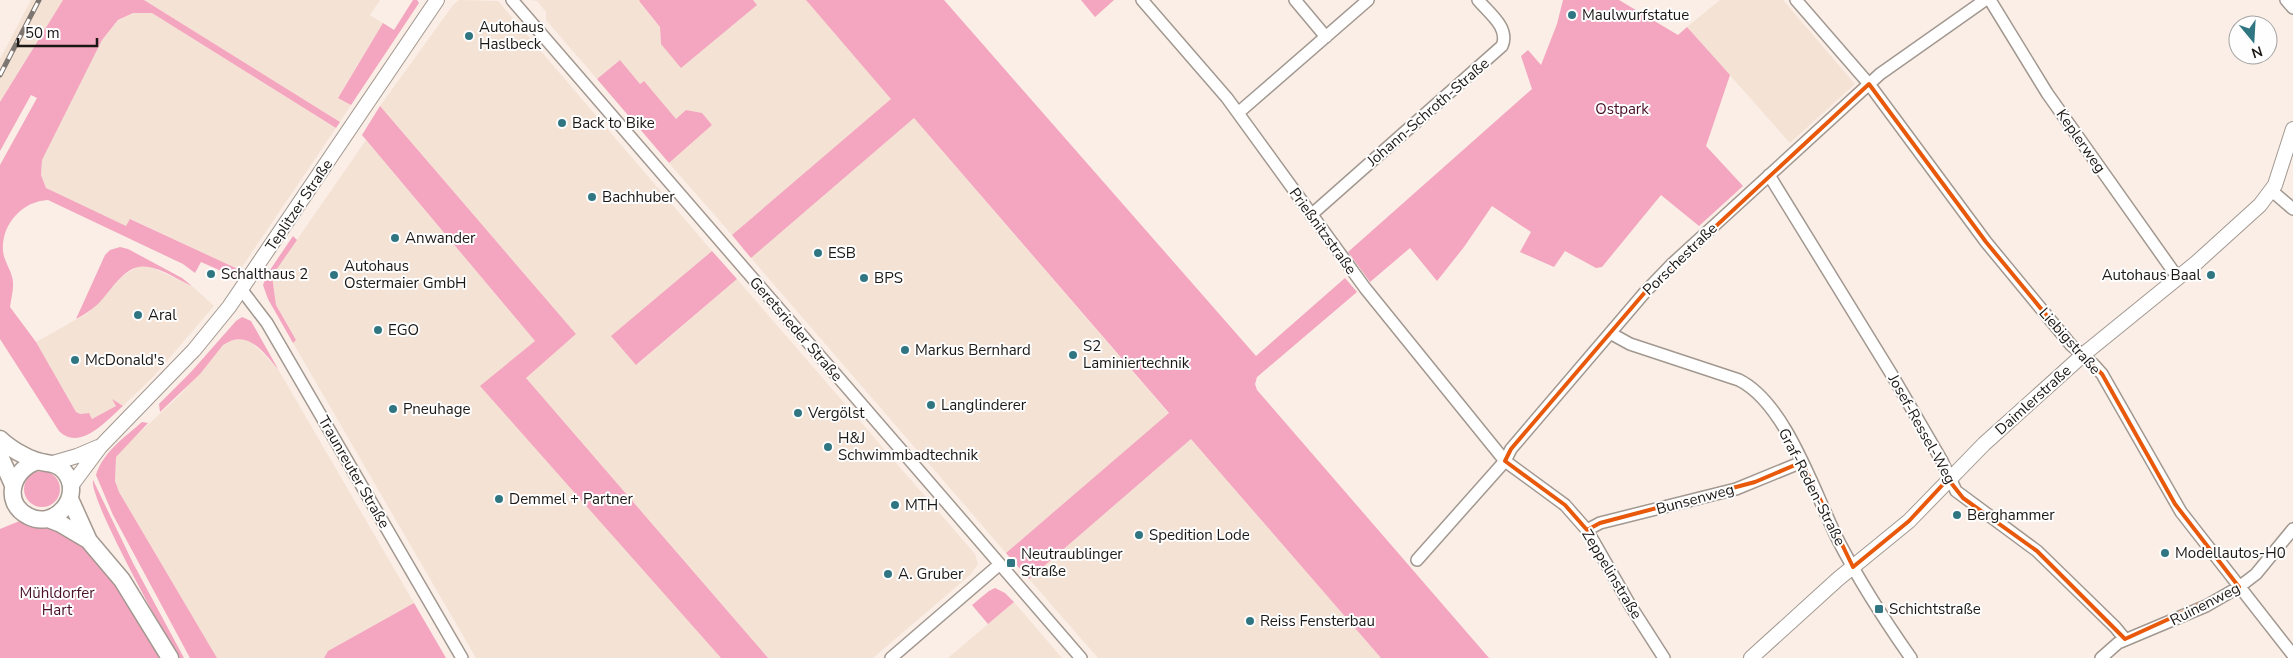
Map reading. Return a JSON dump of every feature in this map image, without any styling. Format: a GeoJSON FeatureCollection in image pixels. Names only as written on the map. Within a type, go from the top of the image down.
{"type":"FeatureCollection","features":[{"type":"Feature","properties":{"kind":"main road"},"geometry":{"type":"LineString","coordinates":[[0,439],[67,475],[74,511],[90,541],[122,580],[170,658]]}},
{"type":"Feature","properties":{"kind":"main road"},"geometry":{"type":"LineString","coordinates":[[0,456],[13,486],[14,499],[21,511],[34,519],[48,519],[61,524],[90,541]]}},
{"type":"Feature","properties":{"kind":"main road"},"geometry":{"type":"LineString","coordinates":[[13,486],[19,472],[30,463],[45,462]]}},
{"type":"Feature","properties":{"kind":"main road"},"geometry":{"type":"LineString","coordinates":[[48,519],[59,514],[70,493]]}},
{"type":"Feature","properties":{"kind":"street","name":"Teplitzer Straße"},"geometry":{"type":"LineString","coordinates":[[70,493],[105,443],[194,350],[241,289],[437,0]]}},
{"type":"Feature","properties":{"kind":"street","name":"Geretsrieder Straße"},"geometry":{"type":"LineString","coordinates":[[512,0],[1081,658]]}},
{"type":"Feature","properties":{"kind":"street","name":"Prießnitzstraße"},"geometry":{"type":"LineString","coordinates":[[1142,0],[1238,113],[1365,288],[1505,461]]}},
{"type":"Feature","properties":{"kind":"street"},"geometry":{"type":"LineString","coordinates":[[1295,0],[1326,37]]}},
{"type":"Feature","properties":{"kind":"street"},"geometry":{"type":"LineString","coordinates":[[1238,113],[1368,0]]}},
{"type":"Feature","properties":{"kind":"street","name":"Johann-Schroth-Straße"},"geometry":{"type":"LineString","coordinates":[[1311,214],[1502,46],[1504,37],[1500,26],[1478,0]]}},
{"type":"Feature","properties":{"kind":"street","name":"Liebigstraße"},"geometry":{"type":"LineString","coordinates":[[1796,0],[1869,84],[1986,242],[2071,345],[2084,354],[2102,374],[2151,458],[2175,504],[2293,655]]}},
{"type":"Feature","properties":{"kind":"street","name":"Porschestraße"},"geometry":{"type":"LineString","coordinates":[[1417,560],[1505,461],[1511,449],[1646,291],[1671,265],[1869,84],[1893,64],[1985,0]]}},
{"type":"Feature","properties":{"kind":"street","name":"Keplerweg"},"geometry":{"type":"LineString","coordinates":[[1990,0],[2047,93],[2178,278]]}},
{"type":"Feature","properties":{"kind":"street"},"geometry":{"type":"LineString","coordinates":[[2286,0],[2293,8]]}},
{"type":"Feature","properties":{"kind":"street","name":"Daimlerstraße"},"geometry":{"type":"LineString","coordinates":[[1751,658],[1853,567],[1908,521],[1949,478],[2084,354],[2178,278],[2260,205],[2272,191],[2278,178],[2293,129]]}},
{"type":"Feature","properties":{"kind":"street","name":"Josef-Ressel-Weg"},"geometry":{"type":"LineString","coordinates":[[1769,175],[1888,368],[1956,492],[2037,551],[2116,627],[2125,639]]}},
{"type":"Feature","properties":{"kind":"street"},"geometry":{"type":"LineString","coordinates":[[2272,191],[2293,209]]}},
{"type":"Feature","properties":{"kind":"street","name":"Traunreuter Straße"},"geometry":{"type":"LineString","coordinates":[[241,289],[267,323],[462,658]]}},
{"type":"Feature","properties":{"kind":"street","name":"Graf-Reden-Straße"},"geometry":{"type":"LineString","coordinates":[[1610,334],[1638,346],[1746,384],[1760,395],[1777,418],[1802,462],[1839,542],[1853,567]]}},
{"type":"Feature","properties":{"kind":"street","name":"Teplitzer Straße"},"geometry":{"type":"LineString","coordinates":[[45,462],[92,451],[105,443]]}},
{"type":"Feature","properties":{"kind":"street","name":"Zeppelinstraße"},"geometry":{"type":"LineString","coordinates":[[1505,461],[1565,505],[1587,530],[1630,606],[1664,658]]}},
{"type":"Feature","properties":{"kind":"street","name":"Bunsenweg"},"geometry":{"type":"LineString","coordinates":[[1587,530],[1600,523],[1749,484],[1802,462]]}},
{"type":"Feature","properties":{"kind":"street","name":"Ruinenweg"},"geometry":{"type":"LineString","coordinates":[[2101,658],[2112,647],[2125,639],[2178,619],[2240,587],[2256,574],[2293,529]]}},
{"type":"Feature","properties":{"kind":"street"},"geometry":{"type":"LineString","coordinates":[[891,658],[1000,564]]}},
{"type":"Feature","properties":{"kind":"street"},"geometry":{"type":"LineString","coordinates":[[1853,567],[1911,658]]}},
{"type":"Feature","properties":{"kind":"highlighted area"},"geometry":{"type":"Polygon","coordinates":[[[1869,84],[1986,242],[2071,345],[2102,374],[2175,504],[2239,587],[2125,639],[2037,551],[1963,498],[1948,479],[1909,521],[1853,567],[1802,462],[1755,482],[1600,523],[1587,530],[1565,505],[1505,461],[1511,449],[1646,291],[1869,84]]]}},
{"type":"Feature","properties":{"kind":"shaded area"},"geometry":{"type":"Polygon","coordinates":[[[31,0],[63,0],[0,102],[0,59],[31,0]]]}},
{"type":"Feature","properties":{"kind":"shaded area"},"geometry":{"type":"Polygon","coordinates":[[[144,0],[380,0],[370,15],[383,23],[338,97],[351,105],[340,122],[144,0]]]}},
{"type":"Feature","properties":{"kind":"shaded area"},"geometry":{"type":"Polygon","coordinates":[[[459,0],[498,1],[712,251],[612,336],[637,365],[737,279],[975,554],[978,564],[970,575],[873,658],[768,658],[526,378],[576,334],[380,106],[453,5],[459,0]]]}},
{"type":"Feature","properties":{"kind":"shaded area"},"geometry":{"type":"Polygon","coordinates":[[[530,0],[640,0],[639,2],[660,27],[661,44],[757,5],[753,0],[806,0],[892,99],[732,235],[669,163],[712,125],[702,113],[676,119],[643,81],[640,84],[620,60],[597,79],[546,20],[546,12],[537,1],[530,0]]]}},
{"type":"Feature","properties":{"kind":"shaded area"},"geometry":{"type":"Polygon","coordinates":[[[1720,0],[1783,0],[1855,84],[1790,143],[1687,27],[1720,0]]]}},
{"type":"Feature","properties":{"kind":"shaded area"},"geometry":{"type":"Polygon","coordinates":[[[133,13],[152,13],[336,128],[240,270],[131,219],[127,227],[46,188],[41,175],[42,160],[102,40],[118,21],[133,13]]]}},
{"type":"Feature","properties":{"kind":"shaded area"},"geometry":{"type":"Polygon","coordinates":[[[914,118],[1169,414],[1006,553],[751,258],[914,118]]]}},
{"type":"Feature","properties":{"kind":"shaded area"},"geometry":{"type":"Polygon","coordinates":[[[366,140],[535,341],[481,386],[721,658],[476,658],[293,343],[296,340],[276,305],[272,276],[366,140]]]}},
{"type":"Feature","properties":{"kind":"shaded area"},"geometry":{"type":"Polygon","coordinates":[[[139,266],[151,267],[192,286],[214,306],[154,376],[123,406],[113,400],[116,406],[92,419],[89,413],[80,414],[76,412],[36,342],[88,313],[119,278],[139,266]]]}},
{"type":"Feature","properties":{"kind":"shaded area"},"geometry":{"type":"Polygon","coordinates":[[[250,340],[278,369],[414,603],[328,651],[324,658],[217,658],[119,492],[115,481],[116,457],[123,448],[181,394],[223,345],[229,341],[250,340]]]}},
{"type":"Feature","properties":{"kind":"shaded area"},"geometry":{"type":"Polygon","coordinates":[[[1191,439],[1381,658],[1098,658],[1029,579],[1191,439]]]}},
{"type":"Feature","properties":{"kind":"shaded area"},"geometry":{"type":"Polygon","coordinates":[[[1014,602],[1062,658],[948,658],[1014,602]]]}},
{"type":"Feature","properties":{"kind":"green space"},"geometry":{"type":"Polygon","coordinates":[[[63,0],[144,0],[340,122],[336,128],[152,13],[133,13],[118,20],[102,40],[42,160],[41,175],[46,188],[126,226],[130,219],[240,270],[235,277],[201,262],[195,273],[183,264],[48,200],[30,205],[15,216],[3,241],[4,255],[13,281],[10,307],[36,342],[76,412],[80,414],[89,413],[92,419],[116,406],[112,399],[123,406],[93,432],[76,438],[67,437],[59,431],[0,339],[0,165],[37,98],[31,95],[0,151],[0,102],[63,0]]]}},
{"type":"Feature","properties":{"kind":"green space"},"geometry":{"type":"Polygon","coordinates":[[[413,0],[417,0],[419,3],[351,105],[338,98],[383,23],[394,30],[413,0]]]}},
{"type":"Feature","properties":{"kind":"green space"},"geometry":{"type":"Polygon","coordinates":[[[640,0],[753,0],[757,5],[681,68],[661,44],[660,27],[640,0]]]}},
{"type":"Feature","properties":{"kind":"green space"},"geometry":{"type":"Polygon","coordinates":[[[806,0],[944,0],[1256,356],[1345,278],[1357,292],[1257,377],[1255,384],[1257,390],[1489,658],[1381,658],[1191,439],[1029,579],[1006,553],[1169,413],[914,118],[751,258],[732,235],[891,99],[806,0]]]}},
{"type":"Feature","properties":{"kind":"green space"},"geometry":{"type":"Polygon","coordinates":[[[1081,0],[1114,0],[1095,17],[1081,0]]]}},
{"type":"Feature","properties":{"kind":"green space","name":"Ostpark"},"geometry":{"type":"Polygon","coordinates":[[[1563,0],[1619,0],[1678,35],[1687,27],[1730,75],[1706,146],[1743,186],[1699,226],[1661,195],[1602,267],[1596,268],[1565,251],[1554,267],[1520,252],[1531,232],[1492,206],[1464,247],[1437,281],[1410,248],[1370,282],[1348,252],[1532,89],[1521,56],[1528,50],[1541,65],[1557,24],[1563,0]]]}},
{"type":"Feature","properties":{"kind":"green space"},"geometry":{"type":"Polygon","coordinates":[[[620,60],[640,84],[644,81],[676,119],[686,110],[702,113],[712,125],[669,163],[597,79],[620,60]]]}},
{"type":"Feature","properties":{"kind":"green space"},"geometry":{"type":"Polygon","coordinates":[[[380,106],[576,334],[526,378],[768,658],[721,658],[480,386],[535,341],[362,135],[380,106]]]}},
{"type":"Feature","properties":{"kind":"green space"},"geometry":{"type":"Polygon","coordinates":[[[293,236],[297,240],[272,276],[276,305],[296,340],[293,343],[268,299],[263,285],[268,273],[293,236]]]}},
{"type":"Feature","properties":{"kind":"green space"},"geometry":{"type":"Polygon","coordinates":[[[120,247],[128,249],[182,278],[192,286],[165,272],[149,267],[140,267],[126,273],[98,304],[76,319],[105,255],[110,250],[120,247]]]}},
{"type":"Feature","properties":{"kind":"green space"},"geometry":{"type":"Polygon","coordinates":[[[712,251],[737,279],[636,365],[611,336],[712,251]]]}},
{"type":"Feature","properties":{"kind":"green space"},"geometry":{"type":"Polygon","coordinates":[[[242,317],[251,321],[278,369],[261,349],[254,344],[240,339],[232,340],[223,345],[200,374],[160,412],[159,404],[191,372],[236,321],[242,317]]]}},
{"type":"Feature","properties":{"kind":"green space"},"geometry":{"type":"Polygon","coordinates":[[[142,422],[148,423],[116,457],[115,481],[119,492],[217,658],[190,658],[113,515],[96,475],[109,452],[142,422]]]}},
{"type":"Feature","properties":{"kind":"green space"},"geometry":{"type":"Polygon","coordinates":[[[42,471],[49,472],[55,476],[59,482],[59,496],[55,502],[49,506],[42,507],[35,506],[29,502],[25,496],[24,489],[25,482],[29,476],[35,472],[42,471]]]}},
{"type":"Feature","properties":{"kind":"green space"},"geometry":{"type":"Polygon","coordinates":[[[93,480],[133,563],[184,658],[177,658],[114,538],[95,492],[93,480]]]}},
{"type":"Feature","properties":{"kind":"green space","name":"Mühldorfer Hart"},"geometry":{"type":"Polygon","coordinates":[[[22,520],[66,534],[92,553],[115,580],[161,658],[0,658],[0,529],[22,520]]]}},
{"type":"Feature","properties":{"kind":"green space"},"geometry":{"type":"Polygon","coordinates":[[[995,588],[1005,593],[1014,602],[988,624],[972,605],[995,588]]]}},
{"type":"Feature","properties":{"kind":"green space"},"geometry":{"type":"Polygon","coordinates":[[[414,603],[446,658],[324,658],[328,651],[414,603]]]}},
{"type":"Feature","properties":{"kind":"railway"},"geometry":{"type":"LineString","coordinates":[[0,75],[39,0]]}},
{"type":"Feature","properties":{"kind":"place","name":"Maulwurfstatue"},"geometry":{"type":"Point","coordinates":[1572,15]}},
{"type":"Feature","properties":{"kind":"place","name":"Autohaus Haslbeck"},"geometry":{"type":"Point","coordinates":[469,36]}},
{"type":"Feature","properties":{"kind":"place","name":"Back to Bike"},"geometry":{"type":"Point","coordinates":[562,123]}},
{"type":"Feature","properties":{"kind":"place","name":"Bachhuber"},"geometry":{"type":"Point","coordinates":[592,197]}},
{"type":"Feature","properties":{"kind":"place","name":"Anwander"},"geometry":{"type":"Point","coordinates":[395,238]}},
{"type":"Feature","properties":{"kind":"place","name":"ESB"},"geometry":{"type":"Point","coordinates":[818,253]}},
{"type":"Feature","properties":{"kind":"place","name":"Schalthaus 2"},"geometry":{"type":"Point","coordinates":[211,274]}},
{"type":"Feature","properties":{"kind":"place","name":"Autohaus Ostermaier GmbH"},"geometry":{"type":"Point","coordinates":[334,275]}},
{"type":"Feature","properties":{"kind":"place","name":"Autohaus Baal"},"geometry":{"type":"Point","coordinates":[2211,275]}},
{"type":"Feature","properties":{"kind":"place","name":"BPS"},"geometry":{"type":"Point","coordinates":[864,278]}},
{"type":"Feature","properties":{"kind":"place","name":"Aral"},"geometry":{"type":"Point","coordinates":[138,315]}},
{"type":"Feature","properties":{"kind":"place","name":"EGO"},"geometry":{"type":"Point","coordinates":[378,330]}},
{"type":"Feature","properties":{"kind":"place","name":"Markus Bernhard"},"geometry":{"type":"Point","coordinates":[905,350]}},
{"type":"Feature","properties":{"kind":"place","name":"S2 Laminiertechnik"},"geometry":{"type":"Point","coordinates":[1073,355]}},
{"type":"Feature","properties":{"kind":"place","name":"McDonald's"},"geometry":{"type":"Point","coordinates":[75,360]}},
{"type":"Feature","properties":{"kind":"place","name":"Langlinderer"},"geometry":{"type":"Point","coordinates":[931,405]}},
{"type":"Feature","properties":{"kind":"place","name":"Pneuhage"},"geometry":{"type":"Point","coordinates":[393,409]}},
{"type":"Feature","properties":{"kind":"place","name":"Vergölst"},"geometry":{"type":"Point","coordinates":[798,413]}},
{"type":"Feature","properties":{"kind":"place","name":"H&J Schwimmbadtechnik"},"geometry":{"type":"Point","coordinates":[828,447]}},
{"type":"Feature","properties":{"kind":"place","name":"Demmel + Partner"},"geometry":{"type":"Point","coordinates":[499,499]}},
{"type":"Feature","properties":{"kind":"place","name":"MTH"},"geometry":{"type":"Point","coordinates":[895,505]}},
{"type":"Feature","properties":{"kind":"place","name":"Berghammer"},"geometry":{"type":"Point","coordinates":[1957,515]}},
{"type":"Feature","properties":{"kind":"place","name":"Spedition Lode"},"geometry":{"type":"Point","coordinates":[1139,535]}},
{"type":"Feature","properties":{"kind":"place","name":"Modellautos-H0"},"geometry":{"type":"Point","coordinates":[2165,553]}},
{"type":"Feature","properties":{"kind":"place","name":"Neutraublinger Straße"},"geometry":{"type":"Point","coordinates":[1011,563]}},
{"type":"Feature","properties":{"kind":"place","name":"A. Gruber"},"geometry":{"type":"Point","coordinates":[888,574]}},
{"type":"Feature","properties":{"kind":"place","name":"Schichtstraße"},"geometry":{"type":"Point","coordinates":[1879,609]}},
{"type":"Feature","properties":{"kind":"place","name":"Reiss Fensterbau"},"geometry":{"type":"Point","coordinates":[1250,621]}}]}
